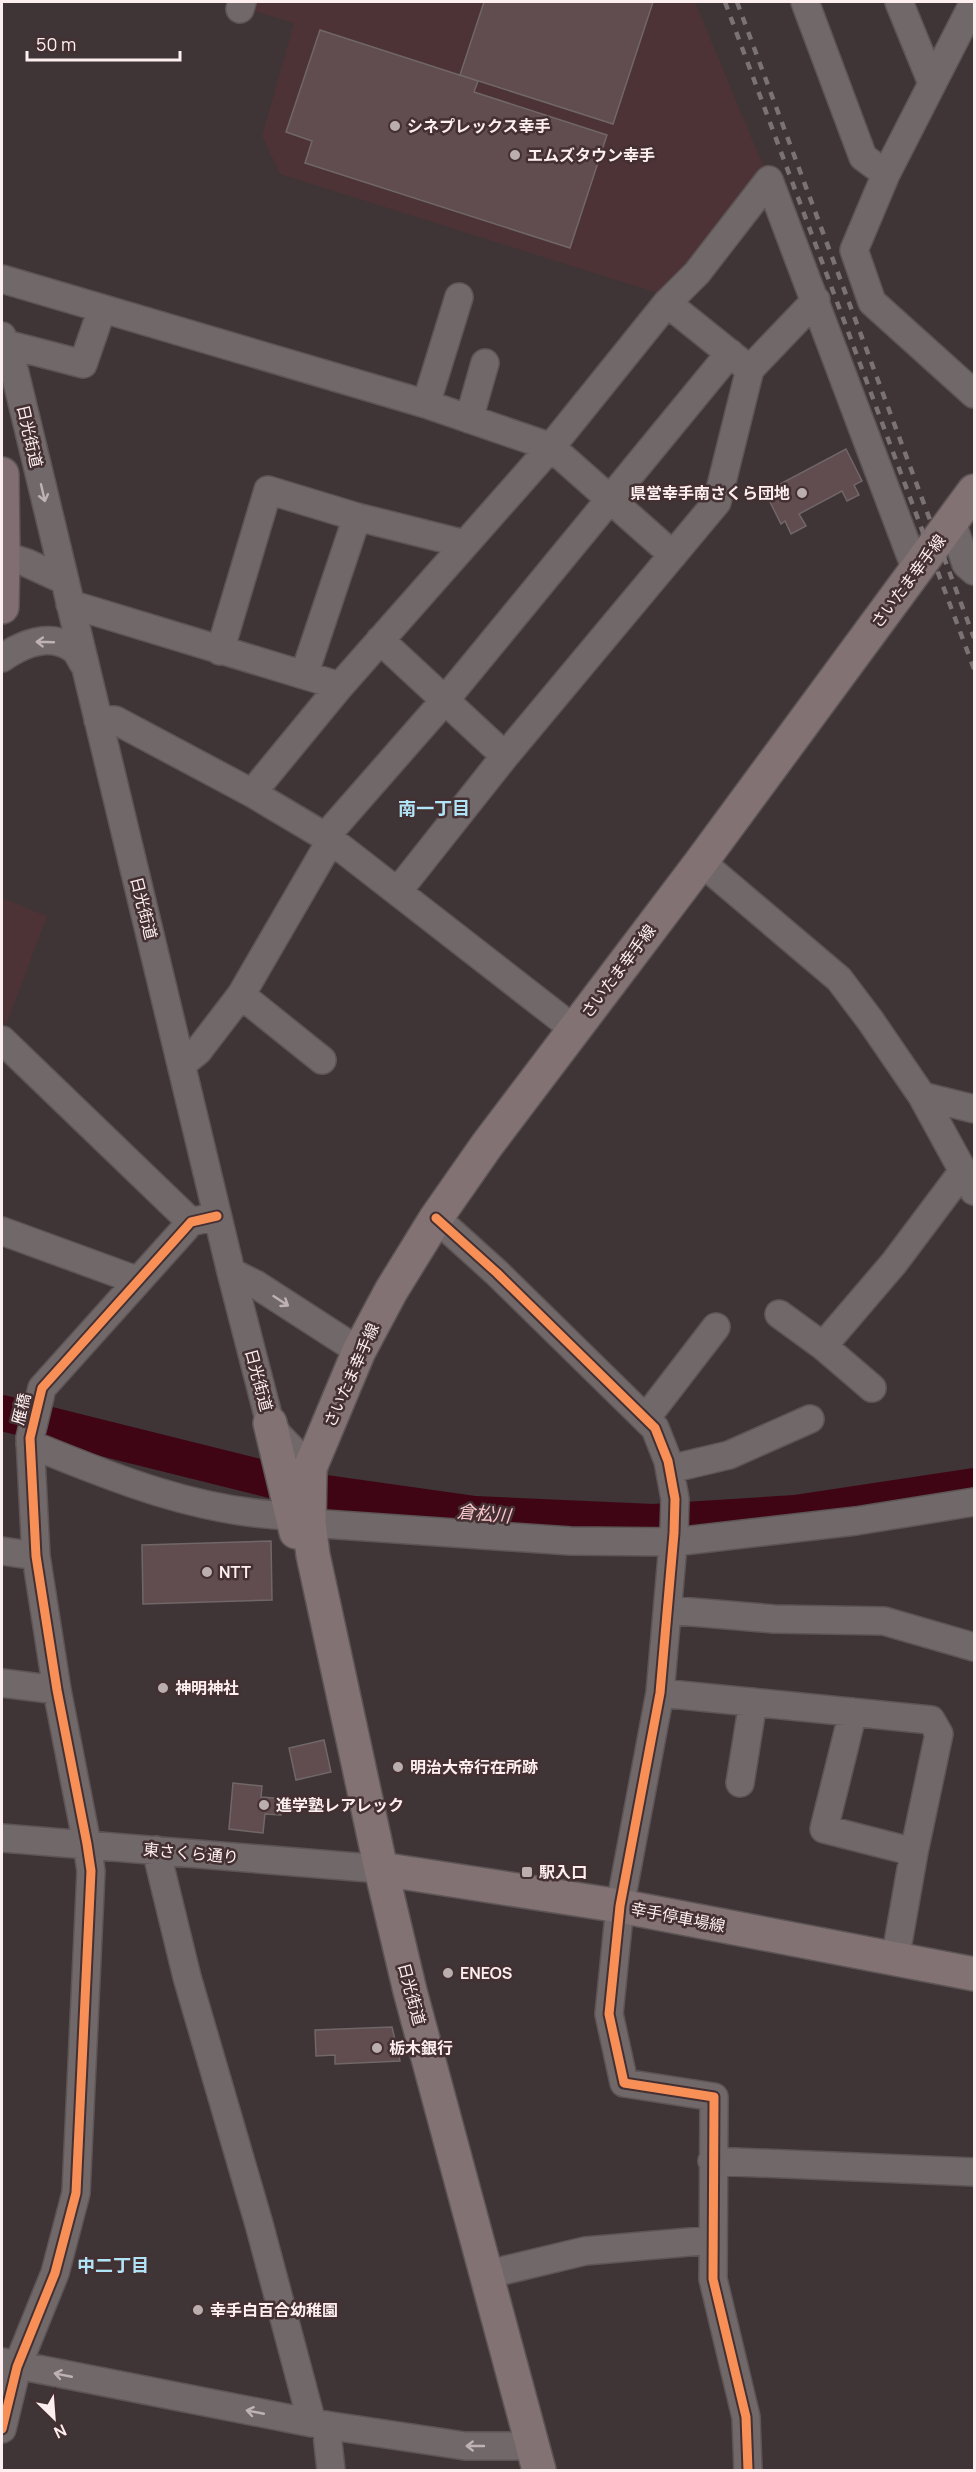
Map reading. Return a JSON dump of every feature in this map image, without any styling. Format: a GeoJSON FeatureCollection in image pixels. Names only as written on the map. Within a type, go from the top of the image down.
{"type":"FeatureCollection","features":[{"type":"Feature","properties":{"kind":"highway"},"geometry":{"type":"LineString","coordinates":[[2,474],[2,607]]}},
{"type":"Feature","properties":{"kind":"main road","name":"さいたま幸手線"},"geometry":{"type":"LineString","coordinates":[[301,1473],[359,1351],[391,1291],[436,1218],[487,1145],[701,862],[975,491]]}},
{"type":"Feature","properties":{"kind":"main road"},"geometry":{"type":"LineString","coordinates":[[270,1423],[301,1473]]}},
{"type":"Feature","properties":{"kind":"main road","name":"日光街道"},"geometry":{"type":"LineString","coordinates":[[301,1473],[300,1516],[333,1647],[410,1991],[456,2157],[485,2275],[537,2458]]}},
{"type":"Feature","properties":{"kind":"main road","name":"幸手停車場線"},"geometry":{"type":"LineString","coordinates":[[381,1869],[620,1906],[975,1974]]}},
{"type":"Feature","properties":{"kind":"street"},"geometry":{"type":"LineString","coordinates":[[804,2],[863,157],[886,174]]}},
{"type":"Feature","properties":{"kind":"street"},"geometry":{"type":"LineString","coordinates":[[899,2],[932,83]]}},
{"type":"Feature","properties":{"kind":"street"},"geometry":{"type":"LineString","coordinates":[[974,2],[886,174],[854,250],[872,302],[975,394]]}},
{"type":"Feature","properties":{"kind":"street"},"geometry":{"type":"LineString","coordinates":[[252,793],[340,686],[551,447],[667,303],[697,273],[769,180],[916,570]]}},
{"type":"Feature","properties":{"kind":"street"},"geometry":{"type":"LineString","coordinates":[[2,279],[426,404],[551,447],[673,555]]}},
{"type":"Feature","properties":{"kind":"street"},"geometry":{"type":"LineString","coordinates":[[426,404],[459,297]]}},
{"type":"Feature","properties":{"kind":"street"},"geometry":{"type":"LineString","coordinates":[[182,1064],[198,1051],[241,995],[328,838],[611,500],[740,361],[816,300]]}},
{"type":"Feature","properties":{"kind":"street"},"geometry":{"type":"LineString","coordinates":[[667,303],[740,361]]}},
{"type":"Feature","properties":{"kind":"street"},"geometry":{"type":"LineString","coordinates":[[4,340],[83,364],[102,309]]}},
{"type":"Feature","properties":{"kind":"street","name":"日光街道"},"geometry":{"type":"LineString","coordinates":[[4,340],[182,1064],[217,1216],[270,1423]]}},
{"type":"Feature","properties":{"kind":"street"},"geometry":{"type":"LineString","coordinates":[[398,891],[506,756],[717,502],[740,361]]}},
{"type":"Feature","properties":{"kind":"street"},"geometry":{"type":"LineString","coordinates":[[469,419],[485,363]]}},
{"type":"Feature","properties":{"kind":"street"},"geometry":{"type":"LineString","coordinates":[[220,651],[268,490],[357,517],[465,544]]}},
{"type":"Feature","properties":{"kind":"street"},"geometry":{"type":"LineString","coordinates":[[304,675],[357,517]]}},
{"type":"Feature","properties":{"kind":"street"},"geometry":{"type":"LineString","coordinates":[[952,522],[966,564],[975,571]]}},
{"type":"Feature","properties":{"kind":"street"},"geometry":{"type":"LineString","coordinates":[[3,555],[27,563],[67,592],[220,651],[340,686]]}},
{"type":"Feature","properties":{"kind":"street"},"geometry":{"type":"LineString","coordinates":[[2,658],[18,646],[38,640],[73,648],[83,663]]}},
{"type":"Feature","properties":{"kind":"street"},"geometry":{"type":"LineString","coordinates":[[380,640],[506,756]]}},
{"type":"Feature","properties":{"kind":"street"},"geometry":{"type":"LineString","coordinates":[[98,720],[115,720],[252,793],[328,838],[574,1029]]}},
{"type":"Feature","properties":{"kind":"street"},"geometry":{"type":"LineString","coordinates":[[701,862],[839,979],[922,1096],[969,1181],[894,1263],[823,1346]]}},
{"type":"Feature","properties":{"kind":"street"},"geometry":{"type":"LineString","coordinates":[[241,995],[322,1060]]}},
{"type":"Feature","properties":{"kind":"street"},"geometry":{"type":"LineString","coordinates":[[2,1040],[191,1222]]}},
{"type":"Feature","properties":{"kind":"street"},"geometry":{"type":"LineString","coordinates":[[922,1096],[975,1109]]}},
{"type":"Feature","properties":{"kind":"street"},"geometry":{"type":"LineString","coordinates":[[2,1232],[136,1280],[191,1222],[217,1216]]}},
{"type":"Feature","properties":{"kind":"street"},"geometry":{"type":"LineString","coordinates":[[436,1218],[497,1273],[646,1418],[655,1428],[670,1469],[675,1499],[674,1537],[660,1693],[620,1906],[609,2014],[624,2083],[714,2097],[713,2279],[746,2417],[748,2470]]}},
{"type":"Feature","properties":{"kind":"street"},"geometry":{"type":"LineString","coordinates":[[231,1272],[258,1285],[359,1351]]}},
{"type":"Feature","properties":{"kind":"street","name":"雁橋"},"geometry":{"type":"LineString","coordinates":[[2,2428],[9,2364],[55,2273],[76,2193],[91,1871],[57,1690],[36,1556],[30,1441],[42,1388],[136,1280]]}},
{"type":"Feature","properties":{"kind":"street"},"geometry":{"type":"LineString","coordinates":[[779,1314],[823,1346],[872,1388]]}},
{"type":"Feature","properties":{"kind":"street"},"geometry":{"type":"LineString","coordinates":[[646,1418],[716,1327]]}},
{"type":"Feature","properties":{"kind":"street"},"geometry":{"type":"LineString","coordinates":[[670,1469],[729,1455],[810,1419]]}},
{"type":"Feature","properties":{"kind":"street"},"geometry":{"type":"LineString","coordinates":[[30,1441],[114,1478],[186,1501],[264,1515],[300,1516],[570,1541],[674,1537],[856,1521],[975,1502]]}},
{"type":"Feature","properties":{"kind":"street"},"geometry":{"type":"LineString","coordinates":[[2,1551],[36,1556]]}},
{"type":"Feature","properties":{"kind":"street"},"geometry":{"type":"LineString","coordinates":[[668,1610],[774,1619],[884,1621],[975,1647]]}},
{"type":"Feature","properties":{"kind":"street"},"geometry":{"type":"LineString","coordinates":[[2,1683],[57,1690]]}},
{"type":"Feature","properties":{"kind":"street"},"geometry":{"type":"LineString","coordinates":[[660,1693],[931,1720],[939,1734],[914,1852],[895,1960]]}},
{"type":"Feature","properties":{"kind":"street"},"geometry":{"type":"LineString","coordinates":[[740,1783],[753,1702]]}},
{"type":"Feature","properties":{"kind":"street"},"geometry":{"type":"LineString","coordinates":[[853,1712],[824,1829],[914,1852]]}},
{"type":"Feature","properties":{"kind":"street","name":"東さくら通り"},"geometry":{"type":"LineString","coordinates":[[2,1838],[381,1869]]}},
{"type":"Feature","properties":{"kind":"street"},"geometry":{"type":"LineString","coordinates":[[156,1850],[188,1977],[332,2470]]}},
{"type":"Feature","properties":{"kind":"street"},"geometry":{"type":"LineString","coordinates":[[712,2161],[975,2172]]}},
{"type":"Feature","properties":{"kind":"street"},"geometry":{"type":"LineString","coordinates":[[485,2275],[585,2251],[712,2240]]}},
{"type":"Feature","properties":{"kind":"street"},"geometry":{"type":"LineString","coordinates":[[9,2364],[319,2424],[537,2458]]}},
{"type":"Feature","properties":{"kind":"shaded area","name":"エムズタウン幸手"},"geometry":{"type":"Polygon","coordinates":[[[224,2],[695,2],[769,180],[664,295],[280,174],[262,136],[294,23],[224,2]]]}},
{"type":"Feature","properties":{"kind":"shaded area"},"geometry":{"type":"Polygon","coordinates":[[[2,898],[47,916],[6,1025],[2,1020],[2,898]]]}},
{"type":"Feature","properties":{"kind":"building"},"geometry":{"type":"Polygon","coordinates":[[[484,2],[653,2],[613,124],[460,75],[484,2]]]}},
{"type":"Feature","properties":{"kind":"building"},"geometry":{"type":"Polygon","coordinates":[[[320,30],[478,81],[474,92],[607,135],[570,248],[305,163],[312,141],[286,132],[320,30]]]}},
{"type":"Feature","properties":{"kind":"building","name":"県営幸手南さくら団地"},"geometry":{"type":"Polygon","coordinates":[[[846,449],[862,481],[854,485],[859,495],[847,501],[842,491],[799,514],[806,526],[791,534],[785,521],[781,524],[765,492],[846,449]]]}},
{"type":"Feature","properties":{"kind":"building","name":"NTT"},"geometry":{"type":"Polygon","coordinates":[[[271,1541],[272,1600],[143,1604],[142,1545],[271,1541]]]}},
{"type":"Feature","properties":{"kind":"building"},"geometry":{"type":"Polygon","coordinates":[[[324,1740],[331,1772],[296,1780],[289,1748],[324,1740]]]}},
{"type":"Feature","properties":{"kind":"building","name":"進学塾レアレック"},"geometry":{"type":"Polygon","coordinates":[[[233,1783],[262,1786],[261,1797],[298,1800],[296,1812],[282,1810],[281,1815],[265,1814],[263,1833],[229,1829],[233,1783]]]}},
{"type":"Feature","properties":{"kind":"building"},"geometry":{"type":"Polygon","coordinates":[[[392,2027],[400,2061],[335,2064],[335,2055],[316,2056],[315,2030],[392,2027]]]}},
{"type":"Feature","properties":{"kind":"waterway","name":"倉松川"},"geometry":{"type":"LineString","coordinates":[[2,1413],[319,1492],[475,1514],[653,1522],[795,1513],[974,1486]]}},
{"type":"Feature","properties":{"kind":"railway"},"geometry":{"type":"LineString","coordinates":[[725,2],[974,669]]}},
{"type":"Feature","properties":{"kind":"railway"},"geometry":{"type":"LineString","coordinates":[[737,2],[974,638]]}},
{"type":"Feature","properties":{"kind":"cycle path"},"geometry":{"type":"LineString","coordinates":[[2,2429],[17,2367],[55,2273],[76,2193],[91,1871],[57,1690],[36,1556],[30,1438],[42,1388],[191,1222],[217,1216]]}},
{"type":"Feature","properties":{"kind":"cycle path"},"geometry":{"type":"LineString","coordinates":[[436,1218],[497,1273],[655,1428],[668,1461],[675,1499],[674,1533],[660,1693],[620,1906],[609,2014],[624,2083],[714,2097],[713,2279],[746,2417],[748,2470]]}},
{"type":"Feature","properties":{"kind":"place","name":"シネプレックス幸手"},"geometry":{"type":"Point","coordinates":[395,126]}},
{"type":"Feature","properties":{"kind":"place","name":"エムズタウン幸手"},"geometry":{"type":"Point","coordinates":[515,155]}},
{"type":"Feature","properties":{"kind":"place","name":"県営幸手南さくら団地"},"geometry":{"type":"Point","coordinates":[802,493]}},
{"type":"Feature","properties":{"kind":"place","name":"NTT"},"geometry":{"type":"Point","coordinates":[207,1572]}},
{"type":"Feature","properties":{"kind":"place","name":"神明神社"},"geometry":{"type":"Point","coordinates":[163,1688]}},
{"type":"Feature","properties":{"kind":"place","name":"明治大帝行在所跡"},"geometry":{"type":"Point","coordinates":[398,1767]}},
{"type":"Feature","properties":{"kind":"place","name":"進学塾レアレック"},"geometry":{"type":"Point","coordinates":[264,1805]}},
{"type":"Feature","properties":{"kind":"place","name":"駅入口"},"geometry":{"type":"Point","coordinates":[527,1872]}},
{"type":"Feature","properties":{"kind":"place","name":"ENEOS"},"geometry":{"type":"Point","coordinates":[448,1973]}},
{"type":"Feature","properties":{"kind":"place","name":"栃木銀行"},"geometry":{"type":"Point","coordinates":[377,2048]}},
{"type":"Feature","properties":{"kind":"place","name":"幸手白百合幼稚園"},"geometry":{"type":"Point","coordinates":[198,2310]}},
{"type":"Feature","properties":{"kind":"district","name":"南一丁目"},"geometry":{"type":"Point","coordinates":[434,808]}},
{"type":"Feature","properties":{"kind":"district","name":"中二丁目"},"geometry":{"type":"Point","coordinates":[113,2265]}}]}
